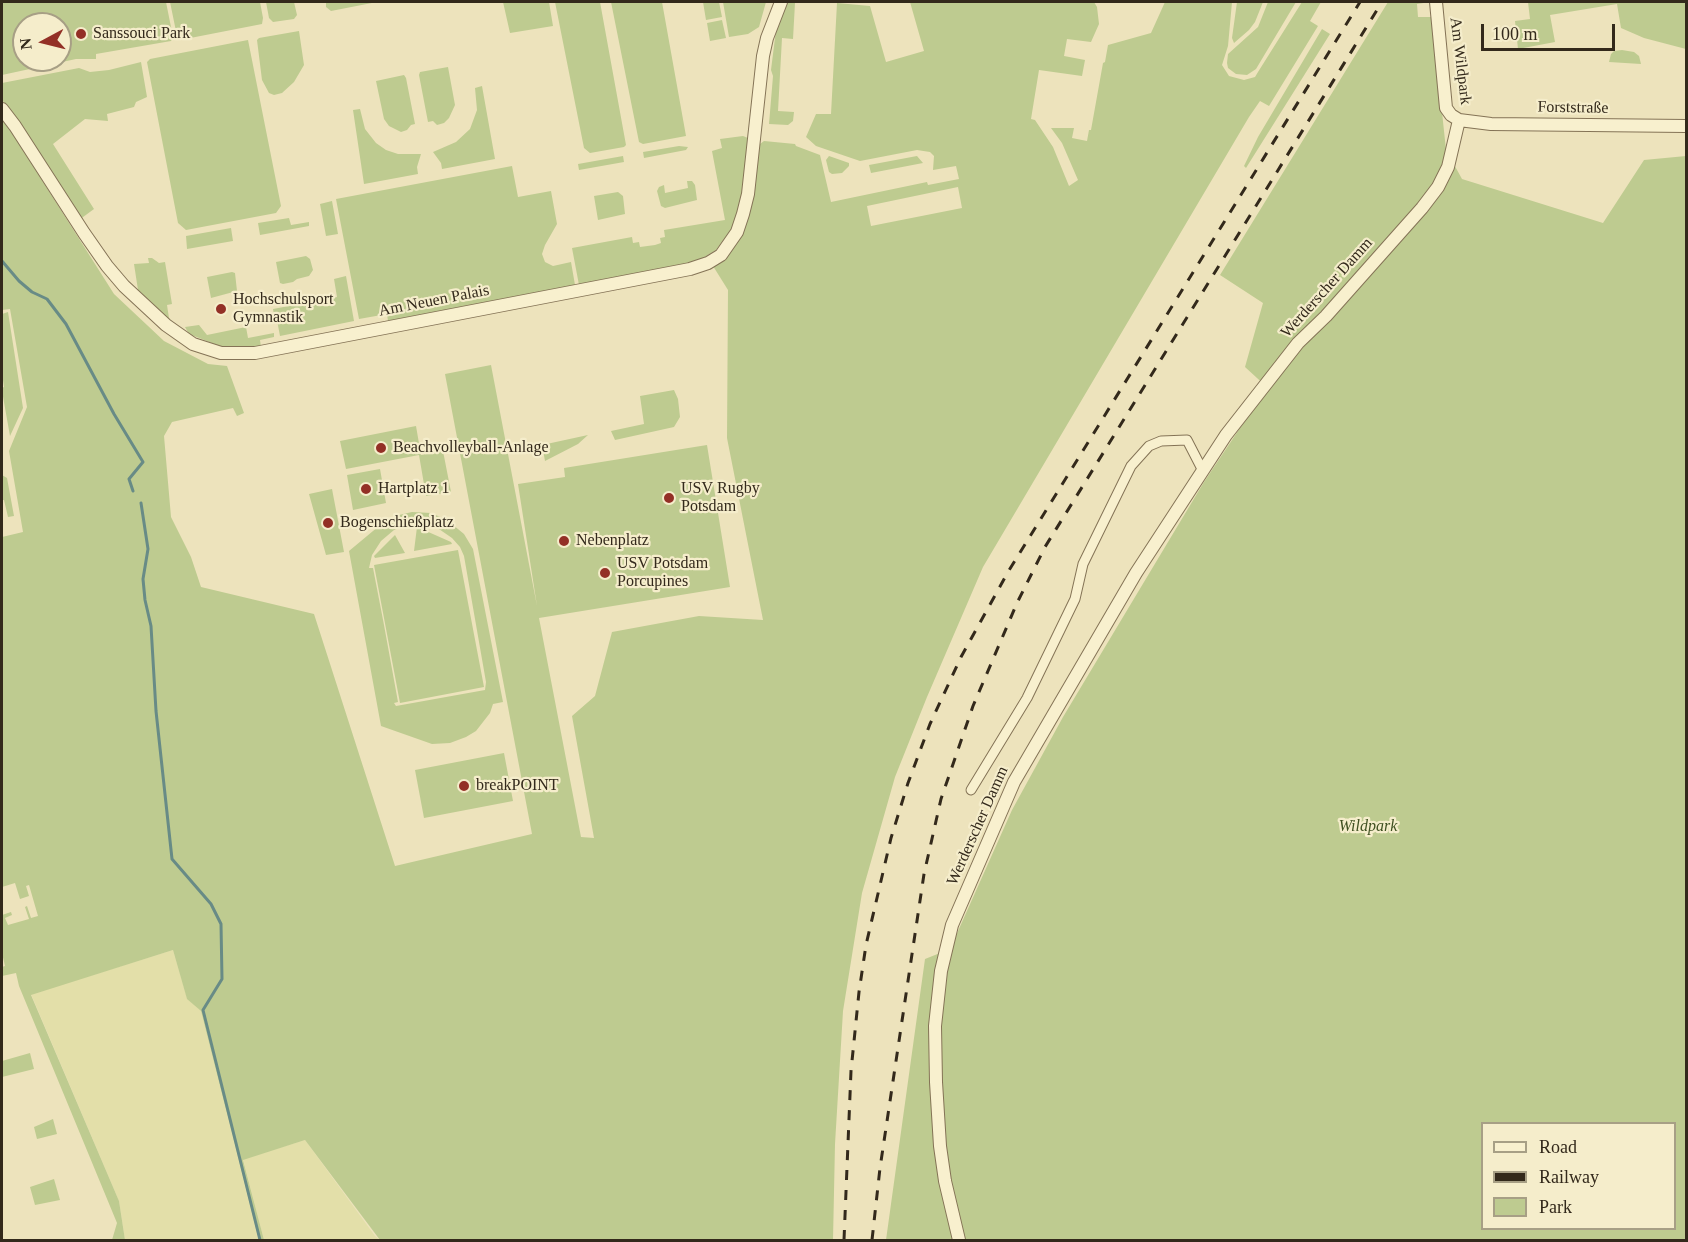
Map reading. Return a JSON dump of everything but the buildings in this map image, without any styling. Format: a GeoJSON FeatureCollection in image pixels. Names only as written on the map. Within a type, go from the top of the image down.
{"type":"FeatureCollection","features":[{"type":"Feature","properties":{"kind":"street","name":"Am Neuen Palais"},"geometry":{"type":"LineString","coordinates":[[2,109],[84,233],[124,286],[166,325],[193,344],[221,353],[255,353],[690,269],[708,263],[721,255],[737,232],[748,194],[763,56],[767,38],[781,2]]}},
{"type":"Feature","properties":{"kind":"street","name":"Am Wildpark"},"geometry":{"type":"LineString","coordinates":[[1436,2],[1446,108],[1450,115],[1459,120]]}},
{"type":"Feature","properties":{"kind":"street","name":"Forststraße"},"geometry":{"type":"LineString","coordinates":[[1459,120],[1491,124],[1686,126]]}},
{"type":"Feature","properties":{"kind":"street","name":"Werderscher Damm"},"geometry":{"type":"LineString","coordinates":[[959,1240],[945,1181],[940,1146],[935,1026],[940,971],[952,925],[1014,782],[1136,573],[1226,435],[1298,343],[1326,316],[1438,187],[1448,167],[1459,120]]}},
{"type":"Feature","properties":{"kind":"street","name":"Werderscher Damm"},"geometry":{"type":"LineString","coordinates":[[971,789],[1027,698],[1075,599],[1083,564],[1131,466],[1149,446],[1161,441],[1187,440],[1202,469]]}},
{"type":"Feature","properties":{"kind":"shaded area"},"geometry":{"type":"Polygon","coordinates":[[[173,950],[187,998],[201,1011],[259,1240],[125,1240],[119,1201],[31,994],[173,950]]]}},
{"type":"Feature","properties":{"kind":"shaded area"},"geometry":{"type":"Polygon","coordinates":[[[305,1140],[380,1240],[264,1240],[243,1159],[305,1140]]]}},
{"type":"Feature","properties":{"kind":"green space"},"geometry":{"type":"Polygon","coordinates":[[[2,2],[166,2],[173,37],[171,41],[96,54],[96,59],[72,60],[72,12],[12,12],[12,72],[16,72],[2,75],[2,2]]]}},
{"type":"Feature","properties":{"kind":"green space"},"geometry":{"type":"Polygon","coordinates":[[[170,2],[260,2],[262,24],[180,40],[177,36],[170,2]]]}},
{"type":"Feature","properties":{"kind":"green space"},"geometry":{"type":"Polygon","coordinates":[[[266,2],[294,2],[297,15],[294,19],[273,22],[269,18],[266,2]]]}},
{"type":"Feature","properties":{"kind":"green space"},"geometry":{"type":"Polygon","coordinates":[[[326,2],[377,2],[331,11],[326,7],[326,2]]]}},
{"type":"Feature","properties":{"kind":"green space"},"geometry":{"type":"Polygon","coordinates":[[[503,2],[549,2],[553,26],[510,33],[503,2]]]}},
{"type":"Feature","properties":{"kind":"green space"},"geometry":{"type":"Polygon","coordinates":[[[555,2],[600,2],[626,145],[624,147],[590,153],[584,148],[555,2]]]}},
{"type":"Feature","properties":{"kind":"green space"},"geometry":{"type":"Polygon","coordinates":[[[611,2],[662,2],[686,136],[643,144],[639,142],[611,2]]]}},
{"type":"Feature","properties":{"kind":"green space"},"geometry":{"type":"Polygon","coordinates":[[[703,2],[719,2],[722,17],[706,20],[703,2]]]}},
{"type":"Feature","properties":{"kind":"green space"},"geometry":{"type":"Polygon","coordinates":[[[723,2],[766,2],[759,27],[748,34],[729,37],[723,2]]]}},
{"type":"Feature","properties":{"kind":"green space"},"geometry":{"type":"Polygon","coordinates":[[[788,2],[801,2],[795,3],[793,39],[782,38],[778,111],[794,112],[793,121],[788,125],[769,124],[773,76],[771,70],[776,30],[788,2]]]}},
{"type":"Feature","properties":{"kind":"green space"},"geometry":{"type":"Polygon","coordinates":[[[910,2],[1094,2],[1097,7],[1099,24],[1091,42],[1067,39],[1064,56],[1085,60],[1082,76],[1039,70],[1031,119],[1035,120],[1053,147],[1069,186],[1078,180],[1062,143],[1051,128],[1074,128],[1072,138],[1087,141],[1108,45],[1151,33],[1165,2],[1232,2],[1228,46],[1222,65],[1229,76],[1244,80],[1255,77],[1302,2],[1321,2],[1310,21],[1318,26],[1269,106],[1260,101],[1249,117],[983,567],[895,777],[862,893],[843,1011],[835,1144],[833,1240],[380,1240],[305,1140],[243,1160],[264,1240],[259,1240],[201,1011],[187,999],[173,950],[31,995],[119,1201],[125,1240],[112,1240],[117,1223],[19,986],[16,973],[2,976],[2,967],[5,966],[2,953],[2,915],[11,912],[12,915],[5,918],[8,925],[29,919],[25,907],[27,906],[31,918],[38,916],[29,885],[26,886],[29,896],[20,899],[15,883],[2,887],[2,537],[23,532],[9,451],[27,407],[10,309],[2,310],[2,117],[114,294],[164,341],[208,364],[227,366],[244,413],[237,416],[233,408],[172,422],[164,436],[171,517],[191,557],[201,587],[314,614],[395,866],[532,834],[445,374],[491,365],[537,606],[518,484],[565,477],[564,468],[707,445],[730,587],[539,618],[581,837],[594,838],[572,716],[595,696],[612,632],[699,616],[763,620],[727,438],[728,290],[713,266],[732,249],[744,230],[753,197],[760,144],[764,141],[795,144],[820,155],[831,202],[927,182],[928,185],[959,179],[956,166],[933,170],[934,156],[930,152],[917,150],[860,161],[816,146],[806,137],[816,114],[831,114],[837,3],[870,6],[886,62],[924,51],[910,2]],[[958,187],[867,206],[871,226],[962,208],[958,187]]]}},
{"type":"Feature","properties":{"kind":"green space"},"geometry":{"type":"Polygon","coordinates":[[[1237,2],[1263,2],[1255,22],[1234,43],[1232,38],[1237,2]]]}},
{"type":"Feature","properties":{"kind":"green space"},"geometry":{"type":"Polygon","coordinates":[[[1268,2],[1296,2],[1256,69],[1247,75],[1236,74],[1228,68],[1228,54],[1258,27],[1268,2]]]}},
{"type":"Feature","properties":{"kind":"green space","name":"Wildpark"},"geometry":{"type":"Polygon","coordinates":[[[1388,2],[1430,2],[1417,4],[1418,17],[1432,17],[1446,150],[1462,179],[1603,223],[1644,160],[1686,156],[1686,1240],[886,1240],[925,959],[950,949],[1012,810],[1063,717],[1204,482],[1269,389],[1245,367],[1263,303],[1220,275],[1388,2]]]}},
{"type":"Feature","properties":{"kind":"green space"},"geometry":{"type":"Polygon","coordinates":[[[1528,2],[1686,2],[1686,49],[1644,38],[1621,28],[1617,4],[1550,15],[1555,42],[1518,49],[1515,21],[1530,19],[1528,2]]]}},
{"type":"Feature","properties":{"kind":"green space"},"geometry":{"type":"Polygon","coordinates":[[[722,20],[726,38],[710,41],[707,23],[722,20]]]}},
{"type":"Feature","properties":{"kind":"green space"},"geometry":{"type":"Polygon","coordinates":[[[1322,29],[1330,34],[1246,168],[1244,166],[1258,137],[1322,29]]]}},
{"type":"Feature","properties":{"kind":"green space"},"geometry":{"type":"Polygon","coordinates":[[[299,31],[304,65],[294,82],[282,93],[274,95],[269,93],[262,80],[257,40],[299,31]]]}},
{"type":"Feature","properties":{"kind":"green space"},"geometry":{"type":"Polygon","coordinates":[[[248,40],[281,206],[276,213],[186,230],[178,223],[147,62],[150,59],[248,40]]]}},
{"type":"Feature","properties":{"kind":"green space"},"geometry":{"type":"Polygon","coordinates":[[[1614,51],[1634,52],[1639,56],[1641,64],[1609,62],[1614,51]]]}},
{"type":"Feature","properties":{"kind":"green space"},"geometry":{"type":"Polygon","coordinates":[[[141,62],[147,97],[136,102],[134,107],[107,114],[108,121],[85,119],[53,144],[94,209],[79,220],[18,120],[2,100],[2,83],[58,72],[72,72],[72,69],[79,68],[90,72],[141,62]]]}},
{"type":"Feature","properties":{"kind":"green space"},"geometry":{"type":"Polygon","coordinates":[[[448,67],[455,105],[449,118],[437,125],[433,121],[428,122],[419,75],[420,72],[448,67]]]}},
{"type":"Feature","properties":{"kind":"green space"},"geometry":{"type":"Polygon","coordinates":[[[404,75],[415,124],[401,132],[389,126],[384,119],[376,81],[404,75]]]}},
{"type":"Feature","properties":{"kind":"green space"},"geometry":{"type":"Polygon","coordinates":[[[482,86],[495,159],[442,169],[441,163],[433,152],[456,142],[470,129],[477,110],[475,88],[482,86]]]}},
{"type":"Feature","properties":{"kind":"green space"},"geometry":{"type":"Polygon","coordinates":[[[360,109],[365,129],[376,143],[398,154],[421,154],[417,167],[418,174],[364,184],[353,110],[360,109]]]}},
{"type":"Feature","properties":{"kind":"green space"},"geometry":{"type":"Polygon","coordinates":[[[743,136],[748,138],[744,192],[735,225],[716,250],[687,265],[579,285],[572,248],[632,237],[633,243],[639,242],[640,247],[655,245],[661,243],[660,238],[665,237],[664,230],[725,220],[712,151],[722,148],[720,139],[743,136]]]}},
{"type":"Feature","properties":{"kind":"green space"},"geometry":{"type":"Polygon","coordinates":[[[679,146],[688,147],[686,150],[644,158],[643,152],[679,146]]]}},
{"type":"Feature","properties":{"kind":"green space"},"geometry":{"type":"Polygon","coordinates":[[[623,156],[624,162],[579,170],[578,164],[623,156]]]}},
{"type":"Feature","properties":{"kind":"green space"},"geometry":{"type":"Polygon","coordinates":[[[829,156],[849,163],[849,166],[842,173],[832,174],[829,172],[826,160],[829,156]]]}},
{"type":"Feature","properties":{"kind":"green space"},"geometry":{"type":"Polygon","coordinates":[[[917,156],[923,163],[871,173],[869,165],[917,156]]]}},
{"type":"Feature","properties":{"kind":"green space"},"geometry":{"type":"Polygon","coordinates":[[[512,166],[518,197],[551,191],[557,224],[542,254],[545,262],[553,266],[571,262],[575,285],[388,321],[387,314],[359,319],[336,199],[512,166]]]}},
{"type":"Feature","properties":{"kind":"green space"},"geometry":{"type":"Polygon","coordinates":[[[687,181],[692,181],[695,185],[697,200],[665,208],[661,206],[657,191],[659,187],[664,185],[665,193],[688,188],[687,181]]]}},
{"type":"Feature","properties":{"kind":"green space"},"geometry":{"type":"Polygon","coordinates":[[[618,192],[623,196],[625,214],[598,220],[594,196],[618,192]]]}},
{"type":"Feature","properties":{"kind":"green space"},"geometry":{"type":"Polygon","coordinates":[[[332,201],[338,234],[326,236],[320,204],[332,201]]]}},
{"type":"Feature","properties":{"kind":"green space"},"geometry":{"type":"Polygon","coordinates":[[[289,218],[291,225],[309,222],[309,226],[260,235],[258,223],[289,218]]]}},
{"type":"Feature","properties":{"kind":"green space"},"geometry":{"type":"Polygon","coordinates":[[[231,228],[233,241],[187,249],[186,236],[231,228]]]}},
{"type":"Feature","properties":{"kind":"green space"},"geometry":{"type":"Polygon","coordinates":[[[306,256],[310,259],[313,270],[309,276],[293,282],[280,283],[276,262],[306,256]]]}},
{"type":"Feature","properties":{"kind":"green space"},"geometry":{"type":"Polygon","coordinates":[[[148,258],[159,263],[165,262],[172,304],[167,305],[169,318],[175,325],[138,290],[134,264],[149,263],[148,258]]]}},
{"type":"Feature","properties":{"kind":"green space"},"geometry":{"type":"Polygon","coordinates":[[[235,273],[237,291],[211,298],[207,277],[235,273]]]}},
{"type":"Feature","properties":{"kind":"green space"},"geometry":{"type":"Polygon","coordinates":[[[346,276],[354,321],[280,336],[273,309],[337,297],[334,279],[346,276]]]}},
{"type":"Feature","properties":{"kind":"green space"},"geometry":{"type":"Polygon","coordinates":[[[8,312],[23,408],[10,436],[2,391],[4,387],[2,314],[8,312]]]}},
{"type":"Feature","properties":{"kind":"green space"},"geometry":{"type":"Polygon","coordinates":[[[199,325],[207,335],[246,327],[248,338],[274,333],[274,337],[260,340],[261,347],[222,347],[189,334],[185,327],[199,325]]]}},
{"type":"Feature","properties":{"kind":"green space"},"geometry":{"type":"Polygon","coordinates":[[[674,390],[678,399],[680,417],[674,427],[615,440],[611,431],[644,424],[640,396],[674,390]]]}},
{"type":"Feature","properties":{"kind":"green space","name":"Beachvolleyball-Anlage"},"geometry":{"type":"Polygon","coordinates":[[[416,426],[421,455],[443,451],[451,492],[426,496],[419,455],[346,469],[340,441],[416,426]]]}},
{"type":"Feature","properties":{"kind":"green space"},"geometry":{"type":"Polygon","coordinates":[[[588,435],[578,444],[545,461],[542,445],[588,435]]]}},
{"type":"Feature","properties":{"kind":"green space","name":"Hartplatz 1"},"geometry":{"type":"Polygon","coordinates":[[[380,469],[386,503],[353,510],[347,475],[380,469]]]}},
{"type":"Feature","properties":{"kind":"green space"},"geometry":{"type":"Polygon","coordinates":[[[2,475],[7,478],[14,516],[8,517],[4,500],[2,500],[2,475]]]}},
{"type":"Feature","properties":{"kind":"green space","name":"Bogenschießplatz"},"geometry":{"type":"Polygon","coordinates":[[[332,489],[344,552],[326,555],[309,494],[332,489]]]}},
{"type":"Feature","properties":{"kind":"green space"},"geometry":{"type":"Polygon","coordinates":[[[412,512],[431,513],[447,520],[464,534],[473,549],[503,702],[493,704],[490,713],[476,731],[450,743],[432,744],[381,726],[349,551],[385,521],[412,512]],[[410,524],[394,530],[381,541],[372,555],[369,568],[373,568],[398,702],[394,703],[396,706],[485,690],[486,682],[464,556],[452,538],[436,527],[426,524],[410,524]]]}},
{"type":"Feature","properties":{"kind":"green space"},"geometry":{"type":"Polygon","coordinates":[[[417,527],[451,542],[452,544],[414,551],[417,527]]]}},
{"type":"Feature","properties":{"kind":"green space"},"geometry":{"type":"Polygon","coordinates":[[[395,535],[405,553],[375,558],[374,556],[395,535]]]}},
{"type":"Feature","properties":{"kind":"green space"},"geometry":{"type":"Polygon","coordinates":[[[458,550],[484,687],[400,703],[374,565],[458,550]]]}},
{"type":"Feature","properties":{"kind":"green space","name":"breakPOINT"},"geometry":{"type":"Polygon","coordinates":[[[504,753],[513,801],[424,818],[415,770],[504,753]]]}},
{"type":"Feature","properties":{"kind":"green space"},"geometry":{"type":"Polygon","coordinates":[[[30,1053],[34,1069],[2,1077],[2,1061],[30,1053]]]}},
{"type":"Feature","properties":{"kind":"green space"},"geometry":{"type":"Polygon","coordinates":[[[53,1119],[57,1134],[37,1139],[34,1127],[53,1119]]]}},
{"type":"Feature","properties":{"kind":"green space"},"geometry":{"type":"Polygon","coordinates":[[[54,1179],[60,1200],[35,1205],[30,1187],[54,1179]]]}},
{"type":"Feature","properties":{"kind":"waterway"},"geometry":{"type":"LineString","coordinates":[[2,261],[32,292],[47,299],[66,324],[114,414],[143,462],[129,479],[133,491]]}},
{"type":"Feature","properties":{"kind":"waterway"},"geometry":{"type":"LineString","coordinates":[[141,503],[148,549],[143,579],[151,626],[156,711],[172,859],[211,904],[221,924],[222,979],[203,1010],[260,1240]]}},
{"type":"Feature","properties":{"kind":"railway"},"geometry":{"type":"LineString","coordinates":[[844,1240],[851,1071],[866,945],[891,838],[930,724],[961,657],[1008,572],[1360,2]]}},
{"type":"Feature","properties":{"kind":"railway"},"geometry":{"type":"LineString","coordinates":[[872,1240],[880,1168],[924,874],[941,799],[973,706],[1017,603],[1045,547],[1382,2]]}},
{"type":"Feature","properties":{"kind":"place","name":"Sanssouci Park"},"geometry":{"type":"Point","coordinates":[81,34]}},
{"type":"Feature","properties":{"kind":"place","name":"Hochschulsport Gymnastik"},"geometry":{"type":"Point","coordinates":[221,309]}},
{"type":"Feature","properties":{"kind":"place","name":"Beachvolleyball-Anlage"},"geometry":{"type":"Point","coordinates":[381,448]}},
{"type":"Feature","properties":{"kind":"place","name":"Hartplatz 1"},"geometry":{"type":"Point","coordinates":[366,489]}},
{"type":"Feature","properties":{"kind":"place","name":"USV Rugby Potsdam"},"geometry":{"type":"Point","coordinates":[669,498]}},
{"type":"Feature","properties":{"kind":"place","name":"Bogenschießplatz"},"geometry":{"type":"Point","coordinates":[328,523]}},
{"type":"Feature","properties":{"kind":"place","name":"Nebenplatz"},"geometry":{"type":"Point","coordinates":[564,541]}},
{"type":"Feature","properties":{"kind":"place","name":"USV Potsdam Porcupines"},"geometry":{"type":"Point","coordinates":[605,573]}},
{"type":"Feature","properties":{"kind":"place","name":"breakPOINT"},"geometry":{"type":"Point","coordinates":[464,786]}}]}
